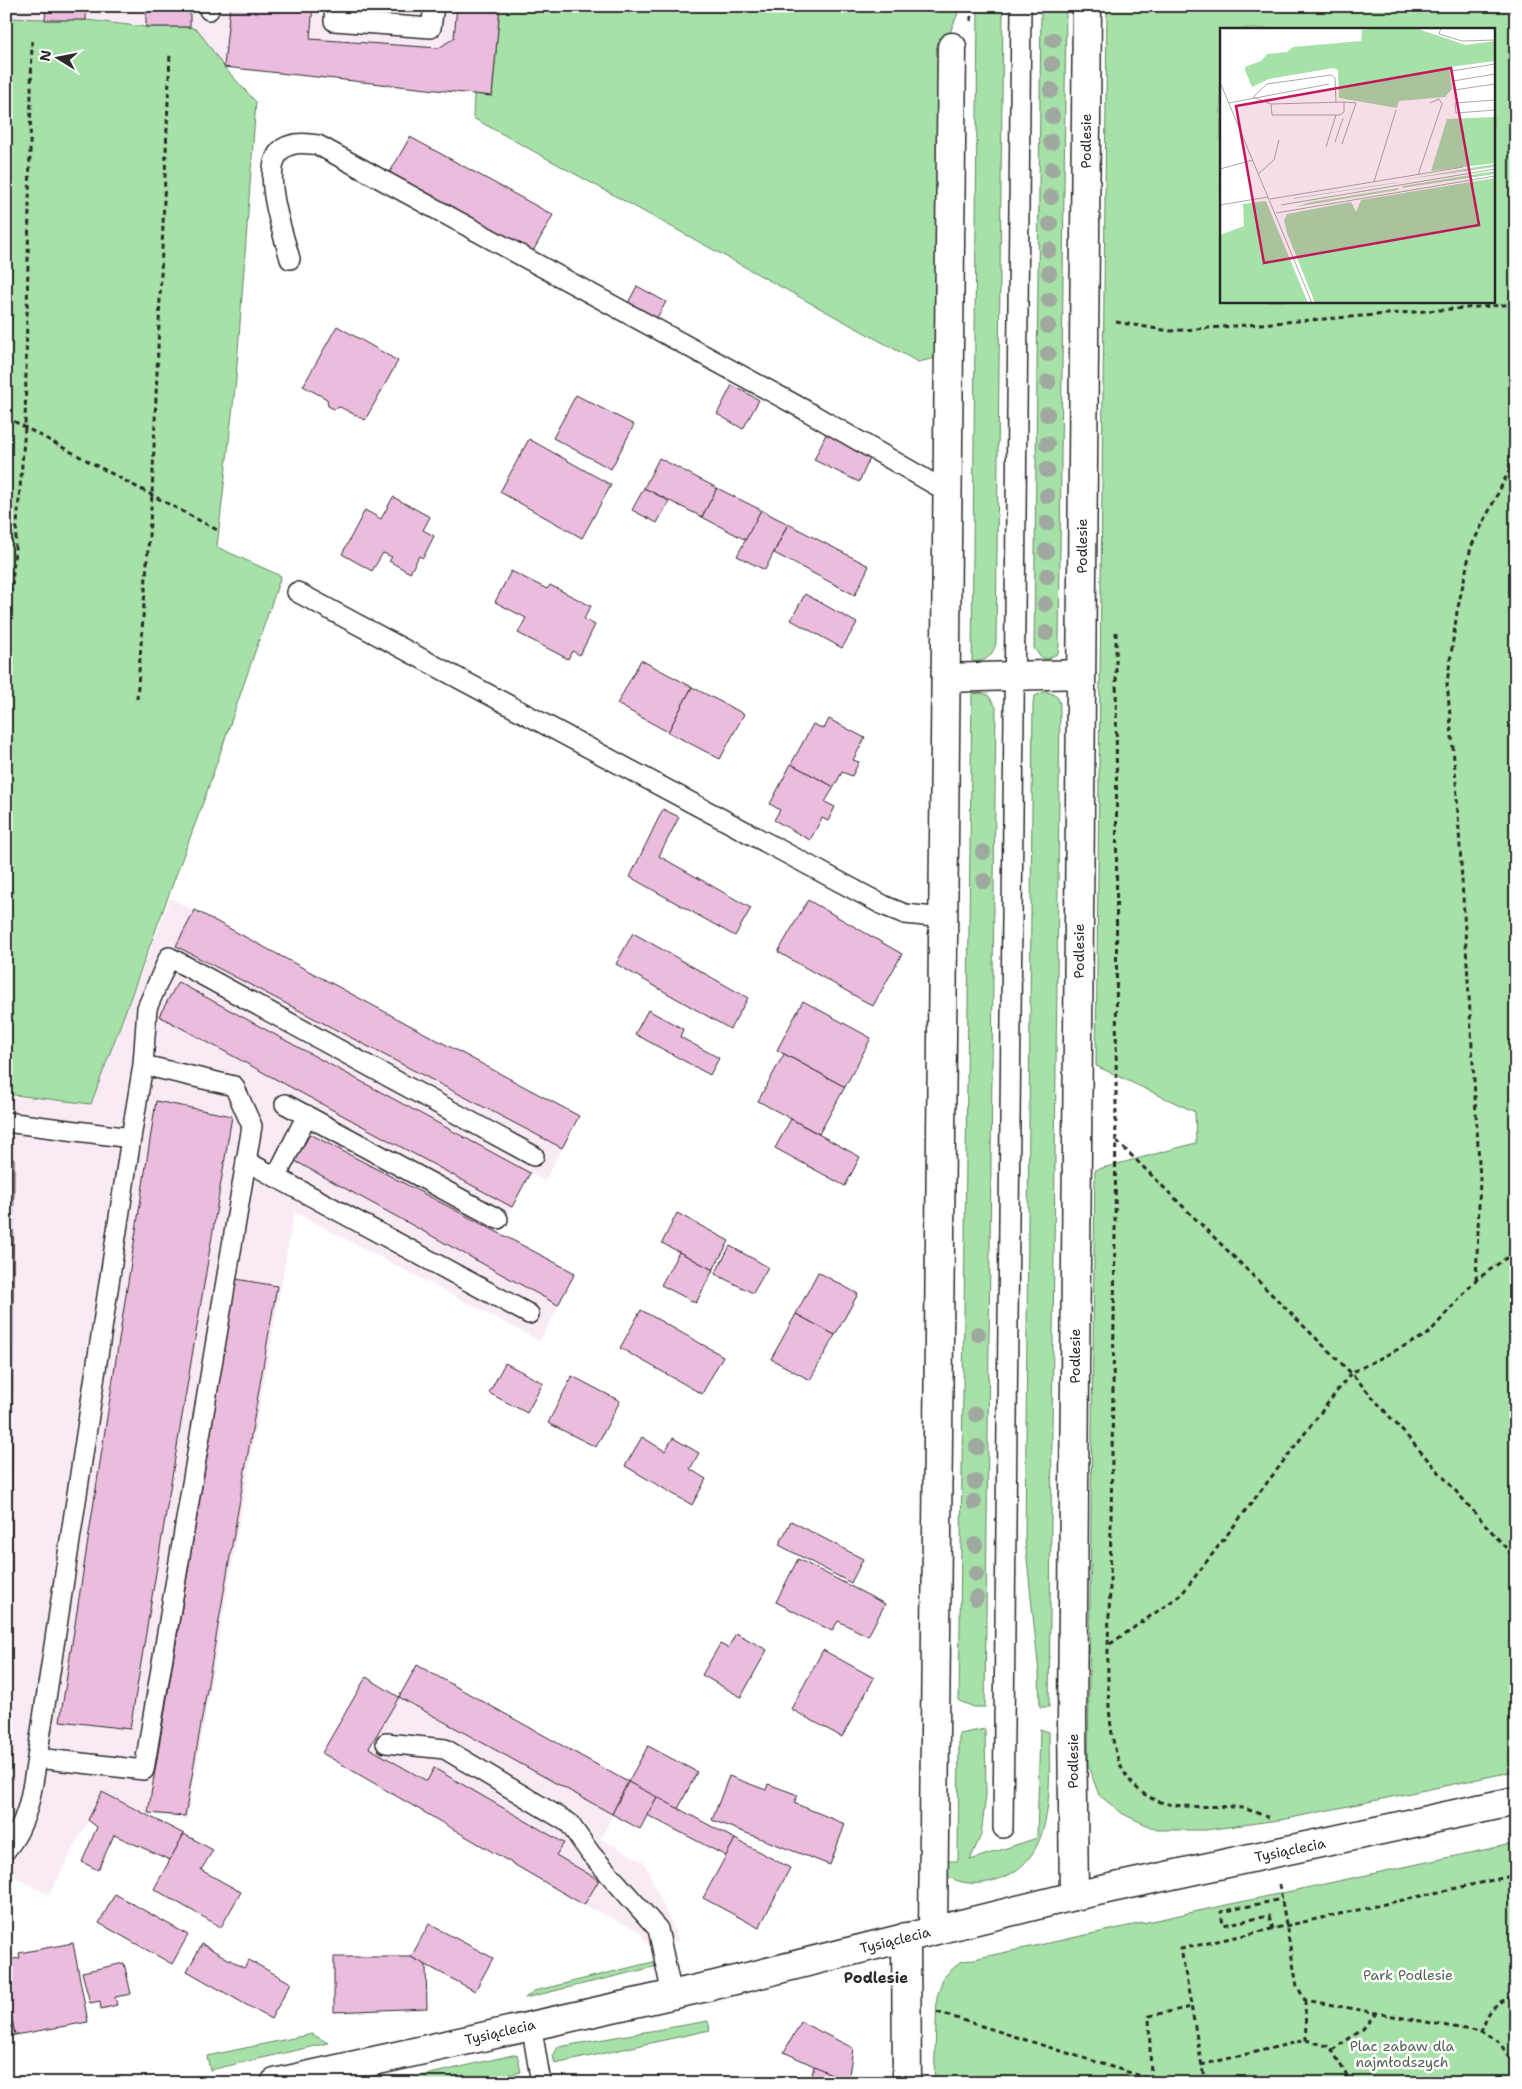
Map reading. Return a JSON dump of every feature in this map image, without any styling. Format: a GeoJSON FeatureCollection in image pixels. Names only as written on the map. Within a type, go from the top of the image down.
{"type":"FeatureCollection","features":[{"type":"Feature","properties":{"kind":"street","name":"Podlesie"},"geometry":{"type":"LineString","coordinates":[[1074,1896],[1072,1719],[1087,6]]}},
{"type":"Feature","properties":{"kind":"street"},"geometry":{"type":"LineString","coordinates":[[932,1930],[952,47]]}},
{"type":"Feature","properties":{"kind":"street"},"geometry":{"type":"LineString","coordinates":[[946,678],[1081,674]]}},
{"type":"Feature","properties":{"kind":"street","name":"Tysiąclecia"},"geometry":{"type":"LineString","coordinates":[[275,2083],[531,2024],[672,1995],[1074,1896],[1516,1801]]}},
{"type":"Feature","properties":{"kind":"street"},"geometry":{"type":"LineString","coordinates":[[906,1937],[907,2083]]}},
{"type":"Feature","properties":{"kind":"lane"},"geometry":{"type":"LineString","coordinates":[[335,6],[334,21],[431,28],[434,6]]}},
{"type":"Feature","properties":{"kind":"lane"},"geometry":{"type":"LineString","coordinates":[[1003,1828],[1021,6]]}},
{"type":"Feature","properties":{"kind":"lane"},"geometry":{"type":"LineString","coordinates":[[290,259],[272,190],[272,168],[279,153],[289,145],[318,145],[805,410],[939,487],[948,489]]}},
{"type":"Feature","properties":{"kind":"lane"},"geometry":{"type":"LineString","coordinates":[[297,592],[885,906],[906,914],[944,918]]}},
{"type":"Feature","properties":{"kind":"lane"},"geometry":{"type":"LineString","coordinates":[[6,1850],[16,1839],[30,1805],[143,1065],[147,1008],[169,957],[534,1156]]}},
{"type":"Feature","properties":{"kind":"lane"},"geometry":{"type":"LineString","coordinates":[[37,1758],[144,1770],[252,1126],[234,1086],[143,1065]]}},
{"type":"Feature","properties":{"kind":"lane"},"geometry":{"type":"LineString","coordinates":[[285,1104],[498,1219]]}},
{"type":"Feature","properties":{"kind":"lane"},"geometry":{"type":"LineString","coordinates":[[276,1177],[307,1115]]}},
{"type":"Feature","properties":{"kind":"lane"},"geometry":{"type":"LineString","coordinates":[[6,1122],[131,1138]]}},
{"type":"Feature","properties":{"kind":"lane"},"geometry":{"type":"LineString","coordinates":[[246,1161],[529,1314]]}},
{"type":"Feature","properties":{"kind":"lane"},"geometry":{"type":"LineString","coordinates":[[386,1743],[445,1749],[569,1823],[591,1854],[658,1929],[672,1995]]}},
{"type":"Feature","properties":{"kind":"lane"},"geometry":{"type":"LineString","coordinates":[[531,2024],[541,2083]]}},
{"type":"Feature","properties":{"kind":"path"},"geometry":{"type":"LineString","coordinates":[[6,657],[25,428],[32,38]]}},
{"type":"Feature","properties":{"kind":"path"},"geometry":{"type":"LineString","coordinates":[[137,699],[152,496],[170,53]]}},
{"type":"Feature","properties":{"kind":"path"},"geometry":{"type":"LineString","coordinates":[[1116,322],[1170,331],[1516,304]]}},
{"type":"Feature","properties":{"kind":"path"},"geometry":{"type":"LineString","coordinates":[[1116,312],[1116,332]]}},
{"type":"Feature","properties":{"kind":"path"},"geometry":{"type":"LineString","coordinates":[[6,417],[219,531]]}},
{"type":"Feature","properties":{"kind":"path"},"geometry":{"type":"LineString","coordinates":[[1476,1280],[1480,1179],[1456,781],[1447,683],[1457,612],[1471,547],[1516,457]]}},
{"type":"Feature","properties":{"kind":"path"},"geometry":{"type":"LineString","coordinates":[[1116,622],[1117,1141],[1109,1645],[1111,1734],[1117,1757],[1136,1788],[1151,1798],[1168,1805],[1189,1808],[1239,1807],[1266,1817],[1273,1853]]}},
{"type":"Feature","properties":{"kind":"path"},"geometry":{"type":"LineString","coordinates":[[1117,1141],[1351,1373],[1516,1560]]}},
{"type":"Feature","properties":{"kind":"path"},"geometry":{"type":"LineString","coordinates":[[1109,1645],[1181,1595],[1351,1373],[1428,1334],[1476,1280],[1516,1251]]}},
{"type":"Feature","properties":{"kind":"path"},"geometry":{"type":"LineString","coordinates":[[1205,2083],[1181,1949],[1516,1875]]}},
{"type":"Feature","properties":{"kind":"path"},"geometry":{"type":"LineString","coordinates":[[1273,1929],[1269,1916],[1223,1924],[1220,1912],[1282,1899]]}},
{"type":"Feature","properties":{"kind":"path"},"geometry":{"type":"LineString","coordinates":[[1284,1905],[1297,1986],[1305,2000],[1306,2040]]}},
{"type":"Feature","properties":{"kind":"path"},"geometry":{"type":"LineString","coordinates":[[1481,2032],[1493,2005],[1516,1997]]}},
{"type":"Feature","properties":{"kind":"path"},"geometry":{"type":"LineString","coordinates":[[1305,2000],[1481,2032],[1499,2042],[1516,2067]]}},
{"type":"Feature","properties":{"kind":"path"},"geometry":{"type":"LineString","coordinates":[[1150,2079],[1149,2016],[1191,2006]]}},
{"type":"Feature","properties":{"kind":"path"},"geometry":{"type":"LineString","coordinates":[[929,2012],[942,2012],[1163,2083]]}},
{"type":"Feature","properties":{"kind":"path"},"geometry":{"type":"LineString","coordinates":[[1332,2050],[1362,2030],[1377,2012]]}},
{"type":"Feature","properties":{"kind":"path"},"geometry":{"type":"LineString","coordinates":[[1201,2065],[1306,2040],[1327,2046],[1332,2050],[1351,2083]]}},
{"type":"Feature","properties":{"kind":"shaded area"},"geometry":{"type":"Polygon","coordinates":[[[6,6],[500,6],[492,96],[224,67],[198,30],[86,20],[6,18],[6,6]]]}},
{"type":"Feature","properties":{"kind":"shaded area"},"geometry":{"type":"Polygon","coordinates":[[[170,898],[579,1116],[545,1181],[530,1173],[499,1232],[575,1273],[540,1341],[294,1212],[187,1820],[143,1812],[103,1792],[49,1895],[16,1877],[6,1879],[6,1095],[90,1104],[170,898]]]}},
{"type":"Feature","properties":{"kind":"shaded area"},"geometry":{"type":"Polygon","coordinates":[[[417,1665],[628,1782],[601,1839],[644,1862],[679,1941],[649,1947],[639,1931],[584,1905],[322,1753],[366,1677],[399,1697],[417,1665]]]}},
{"type":"Feature","properties":{"kind":"green space"},"geometry":{"type":"Polygon","coordinates":[[[500,6],[961,6],[946,42],[941,357],[918,362],[473,118],[474,94],[492,96],[500,6]]]}},
{"type":"Feature","properties":{"kind":"green space"},"geometry":{"type":"Polygon","coordinates":[[[978,6],[1003,6],[996,643],[988,657],[981,661],[972,661],[978,6]]]}},
{"type":"Feature","properties":{"kind":"green space"},"geometry":{"type":"Polygon","coordinates":[[[1041,6],[1066,6],[1059,646],[1058,653],[1048,659],[1041,658],[1034,648],[1041,6]]]}},
{"type":"Feature","properties":{"kind":"green space"},"geometry":{"type":"Polygon","coordinates":[[[1107,6],[1516,6],[1516,1771],[1286,1819],[1206,1830],[1157,1830],[1123,1814],[1099,1795],[1088,1766],[1095,1170],[1196,1143],[1195,1112],[1096,1066],[1107,6]]]}},
{"type":"Feature","properties":{"kind":"green space"},"geometry":{"type":"Polygon","coordinates":[[[6,18],[86,20],[146,27],[190,27],[198,30],[224,67],[256,102],[236,379],[217,547],[281,576],[204,800],[91,1104],[6,1094],[6,18]]]}},
{"type":"Feature","properties":{"kind":"green space"},"geometry":{"type":"Polygon","coordinates":[[[1046,691],[1057,696],[1060,704],[1049,1707],[1040,1707],[1039,1673],[1025,1540],[1033,702],[1035,696],[1046,691]]]}},
{"type":"Feature","properties":{"kind":"green space"},"geometry":{"type":"Polygon","coordinates":[[[981,693],[988,695],[996,707],[985,1707],[974,1707],[959,1701],[972,694],[981,693]]]}},
{"type":"Feature","properties":{"kind":"green space"},"geometry":{"type":"Polygon","coordinates":[[[985,1729],[986,1795],[981,1835],[970,1860],[1037,1838],[1040,1729],[1049,1732],[1049,1796],[1046,1818],[1040,1838],[1030,1856],[1016,1871],[996,1880],[984,1883],[971,1883],[947,1876],[943,1861],[958,1861],[959,1734],[985,1729]]]}},
{"type":"Feature","properties":{"kind":"green space","name":"Park Podlesie"},"geometry":{"type":"Polygon","coordinates":[[[1516,1843],[1516,2083],[934,2083],[937,1997],[943,1978],[960,1962],[1516,1843]]]}},
{"type":"Feature","properties":{"kind":"green space"},"geometry":{"type":"Polygon","coordinates":[[[657,1961],[658,1966],[525,1998],[534,1991],[657,1961]]]}},
{"type":"Feature","properties":{"kind":"green space"},"geometry":{"type":"Polygon","coordinates":[[[708,2021],[710,2030],[555,2064],[553,2056],[558,2047],[708,2021]]]}},
{"type":"Feature","properties":{"kind":"green space"},"geometry":{"type":"Polygon","coordinates":[[[312,2034],[328,2043],[210,2070],[207,2056],[312,2034]]]}},
{"type":"Feature","properties":{"kind":"green space"},"geometry":{"type":"Polygon","coordinates":[[[517,2054],[521,2072],[473,2083],[391,2083],[517,2054]]]}},
{"type":"Feature","properties":{"kind":"building"},"geometry":{"type":"Polygon","coordinates":[[[46,6],[86,6],[86,20],[45,20],[46,6]]]}},
{"type":"Feature","properties":{"kind":"building"},"geometry":{"type":"Polygon","coordinates":[[[146,6],[190,6],[190,27],[146,27],[146,6]]]}},
{"type":"Feature","properties":{"kind":"building"},"geometry":{"type":"Polygon","coordinates":[[[230,6],[313,6],[310,39],[439,48],[454,38],[457,6],[500,6],[492,96],[224,67],[230,6]]]}},
{"type":"Feature","properties":{"kind":"building"},"geometry":{"type":"Polygon","coordinates":[[[410,137],[553,215],[532,253],[389,174],[410,137]]]}},
{"type":"Feature","properties":{"kind":"building"},"geometry":{"type":"Polygon","coordinates":[[[637,286],[666,302],[655,321],[627,305],[637,286]]]}},
{"type":"Feature","properties":{"kind":"building"},"geometry":{"type":"Polygon","coordinates":[[[337,326],[398,361],[365,420],[340,407],[334,409],[328,406],[327,399],[303,386],[337,326]]]}},
{"type":"Feature","properties":{"kind":"building"},"geometry":{"type":"Polygon","coordinates":[[[732,385],[759,400],[743,429],[717,414],[732,385]]]}},
{"type":"Feature","properties":{"kind":"building"},"geometry":{"type":"Polygon","coordinates":[[[576,395],[634,425],[611,469],[553,438],[576,395]]]}},
{"type":"Feature","properties":{"kind":"building"},"geometry":{"type":"Polygon","coordinates":[[[826,434],[871,456],[859,482],[814,460],[826,434]]]}},
{"type":"Feature","properties":{"kind":"building"},"geometry":{"type":"Polygon","coordinates":[[[529,439],[611,485],[582,538],[500,492],[529,439]]]}},
{"type":"Feature","properties":{"kind":"building"},"geometry":{"type":"Polygon","coordinates":[[[659,458],[717,488],[702,517],[644,488],[659,458]]]}},
{"type":"Feature","properties":{"kind":"building"},"geometry":{"type":"Polygon","coordinates":[[[644,488],[669,501],[657,523],[632,510],[644,488]]]}},
{"type":"Feature","properties":{"kind":"building"},"geometry":{"type":"Polygon","coordinates":[[[717,488],[761,510],[746,540],[702,517],[717,488]]]}},
{"type":"Feature","properties":{"kind":"building"},"geometry":{"type":"Polygon","coordinates":[[[393,497],[430,517],[423,530],[434,536],[423,558],[419,556],[410,573],[389,561],[392,557],[383,553],[372,571],[342,554],[365,510],[381,519],[393,497]]]}},
{"type":"Feature","properties":{"kind":"building"},"geometry":{"type":"Polygon","coordinates":[[[761,510],[788,524],[765,570],[737,556],[761,510]]]}},
{"type":"Feature","properties":{"kind":"building"},"geometry":{"type":"Polygon","coordinates":[[[788,524],[869,566],[855,595],[774,553],[788,524]]]}},
{"type":"Feature","properties":{"kind":"building"},"geometry":{"type":"Polygon","coordinates":[[[511,571],[547,589],[550,585],[591,606],[584,619],[595,625],[580,655],[572,651],[568,659],[518,633],[526,618],[495,602],[511,571]]]}},
{"type":"Feature","properties":{"kind":"building"},"geometry":{"type":"Polygon","coordinates":[[[805,594],[857,623],[842,648],[791,620],[805,594]]]}},
{"type":"Feature","properties":{"kind":"building"},"geometry":{"type":"Polygon","coordinates":[[[641,660],[692,687],[668,732],[617,704],[641,660]]]}},
{"type":"Feature","properties":{"kind":"building"},"geometry":{"type":"Polygon","coordinates":[[[692,687],[744,714],[720,759],[668,732],[692,687]]]}},
{"type":"Feature","properties":{"kind":"building"},"geometry":{"type":"Polygon","coordinates":[[[829,719],[865,738],[853,760],[859,762],[852,776],[842,772],[834,787],[791,764],[813,724],[824,729],[829,719]]]}},
{"type":"Feature","properties":{"kind":"building"},"geometry":{"type":"Polygon","coordinates":[[[791,764],[834,787],[825,802],[835,807],[828,821],[822,818],[810,840],[774,820],[780,810],[770,804],[791,764]]]}},
{"type":"Feature","properties":{"kind":"building"},"geometry":{"type":"Polygon","coordinates":[[[663,809],[679,817],[659,856],[751,908],[735,936],[630,877],[663,809]]]}},
{"type":"Feature","properties":{"kind":"building"},"geometry":{"type":"Polygon","coordinates":[[[808,900],[902,954],[873,1006],[778,952],[808,900]]]}},
{"type":"Feature","properties":{"kind":"building"},"geometry":{"type":"Polygon","coordinates":[[[195,910],[579,1116],[562,1148],[176,946],[195,910]]]}},
{"type":"Feature","properties":{"kind":"building"},"geometry":{"type":"Polygon","coordinates":[[[633,933],[748,998],[730,1029],[616,964],[633,933]]]}},
{"type":"Feature","properties":{"kind":"building"},"geometry":{"type":"Polygon","coordinates":[[[178,982],[530,1173],[512,1207],[159,1016],[178,982]]]}},
{"type":"Feature","properties":{"kind":"building"},"geometry":{"type":"Polygon","coordinates":[[[803,1001],[871,1038],[845,1087],[777,1050],[803,1001]]]}},
{"type":"Feature","properties":{"kind":"building"},"geometry":{"type":"Polygon","coordinates":[[[648,1010],[683,1029],[680,1037],[719,1058],[710,1075],[635,1034],[648,1010]]]}},
{"type":"Feature","properties":{"kind":"building"},"geometry":{"type":"Polygon","coordinates":[[[784,1054],[845,1087],[819,1134],[758,1101],[784,1054]]]}},
{"type":"Feature","properties":{"kind":"building"},"geometry":{"type":"Polygon","coordinates":[[[156,1101],[232,1116],[130,1729],[60,1721],[156,1101]]]}},
{"type":"Feature","properties":{"kind":"building"},"geometry":{"type":"Polygon","coordinates":[[[791,1119],[860,1157],[845,1186],[775,1148],[791,1119]]]}},
{"type":"Feature","properties":{"kind":"building"},"geometry":{"type":"Polygon","coordinates":[[[310,1134],[575,1273],[558,1305],[295,1161],[310,1134]]]}},
{"type":"Feature","properties":{"kind":"building"},"geometry":{"type":"Polygon","coordinates":[[[6,1159],[14,1159],[10,1781],[6,1781],[6,1159]]]}},
{"type":"Feature","properties":{"kind":"building"},"geometry":{"type":"Polygon","coordinates":[[[677,1213],[729,1241],[713,1270],[662,1243],[677,1213]]]}},
{"type":"Feature","properties":{"kind":"building"},"geometry":{"type":"Polygon","coordinates":[[[730,1246],[768,1267],[753,1293],[715,1274],[730,1246]]]}},
{"type":"Feature","properties":{"kind":"building"},"geometry":{"type":"Polygon","coordinates":[[[679,1252],[713,1270],[696,1303],[661,1285],[679,1252]]]}},
{"type":"Feature","properties":{"kind":"building"},"geometry":{"type":"Polygon","coordinates":[[[818,1272],[858,1294],[835,1335],[796,1314],[818,1272]]]}},
{"type":"Feature","properties":{"kind":"building"},"geometry":{"type":"Polygon","coordinates":[[[236,1279],[277,1286],[185,1816],[148,1813],[236,1279]]]}},
{"type":"Feature","properties":{"kind":"building"},"geometry":{"type":"Polygon","coordinates":[[[641,1310],[723,1356],[702,1394],[620,1348],[641,1310]]]}},
{"type":"Feature","properties":{"kind":"building"},"geometry":{"type":"Polygon","coordinates":[[[796,1314],[835,1335],[810,1380],[771,1359],[796,1314]]]}},
{"type":"Feature","properties":{"kind":"building"},"geometry":{"type":"Polygon","coordinates":[[[505,1363],[543,1383],[527,1413],[489,1393],[505,1363]]]}},
{"type":"Feature","properties":{"kind":"building"},"geometry":{"type":"Polygon","coordinates":[[[572,1376],[620,1401],[596,1447],[548,1423],[572,1376]]]}},
{"type":"Feature","properties":{"kind":"building"},"geometry":{"type":"Polygon","coordinates":[[[642,1437],[665,1451],[673,1438],[699,1453],[690,1469],[706,1479],[692,1505],[625,1466],[642,1437]]]}},
{"type":"Feature","properties":{"kind":"building"},"geometry":{"type":"Polygon","coordinates":[[[791,1521],[863,1559],[851,1583],[779,1545],[791,1521]]]}},
{"type":"Feature","properties":{"kind":"building"},"geometry":{"type":"Polygon","coordinates":[[[798,1559],[885,1604],[868,1636],[838,1621],[832,1631],[776,1602],[798,1559]]]}},
{"type":"Feature","properties":{"kind":"building"},"geometry":{"type":"Polygon","coordinates":[[[736,1633],[767,1650],[741,1697],[702,1675],[720,1644],[728,1648],[736,1633]]]}},
{"type":"Feature","properties":{"kind":"building"},"geometry":{"type":"Polygon","coordinates":[[[823,1650],[874,1678],[842,1737],[791,1709],[823,1650]]]}},
{"type":"Feature","properties":{"kind":"building"},"geometry":{"type":"Polygon","coordinates":[[[417,1665],[628,1782],[612,1814],[399,1697],[417,1665]]]}},
{"type":"Feature","properties":{"kind":"building"},"geometry":{"type":"Polygon","coordinates":[[[366,1677],[399,1697],[369,1748],[427,1781],[434,1768],[564,1843],[556,1855],[599,1880],[584,1905],[322,1753],[366,1677]]]}},
{"type":"Feature","properties":{"kind":"building"},"geometry":{"type":"Polygon","coordinates":[[[648,1746],[697,1772],[678,1809],[628,1782],[648,1746]]]}},
{"type":"Feature","properties":{"kind":"building"},"geometry":{"type":"Polygon","coordinates":[[[729,1776],[766,1790],[768,1784],[798,1795],[794,1803],[845,1824],[830,1865],[712,1820],[729,1776]]]}},
{"type":"Feature","properties":{"kind":"building"},"geometry":{"type":"Polygon","coordinates":[[[628,1782],[657,1797],[640,1829],[612,1814],[628,1782]]]}},
{"type":"Feature","properties":{"kind":"building"},"geometry":{"type":"Polygon","coordinates":[[[102,1792],[184,1834],[170,1860],[114,1835],[98,1870],[82,1862],[97,1827],[88,1820],[102,1792]]]}},
{"type":"Feature","properties":{"kind":"building"},"geometry":{"type":"Polygon","coordinates":[[[657,1797],[735,1839],[726,1856],[647,1815],[657,1797]]]}},
{"type":"Feature","properties":{"kind":"building"},"geometry":{"type":"Polygon","coordinates":[[[184,1834],[213,1850],[201,1870],[241,1892],[221,1927],[154,1889],[184,1834]]]}},
{"type":"Feature","properties":{"kind":"building"},"geometry":{"type":"Polygon","coordinates":[[[735,1839],[790,1868],[759,1928],[703,1898],[735,1839]]]}},
{"type":"Feature","properties":{"kind":"building"},"geometry":{"type":"Polygon","coordinates":[[[115,1894],[188,1935],[172,1964],[99,1923],[115,1894]]]}},
{"type":"Feature","properties":{"kind":"building"},"geometry":{"type":"Polygon","coordinates":[[[429,1924],[493,1958],[475,1991],[411,1957],[429,1924]]]}},
{"type":"Feature","properties":{"kind":"building"},"geometry":{"type":"Polygon","coordinates":[[[73,1943],[88,2022],[15,2035],[6,1989],[6,1960],[20,1958],[19,1953],[73,1943]]]}},
{"type":"Feature","properties":{"kind":"building"},"geometry":{"type":"Polygon","coordinates":[[[202,1944],[244,1968],[249,1960],[291,1983],[271,2019],[187,1971],[202,1944]]]}},
{"type":"Feature","properties":{"kind":"building"},"geometry":{"type":"Polygon","coordinates":[[[334,1957],[411,1957],[426,1965],[427,2008],[334,2012],[334,1957]]]}},
{"type":"Feature","properties":{"kind":"building"},"geometry":{"type":"Polygon","coordinates":[[[124,1963],[131,1994],[115,1997],[117,2005],[101,2009],[100,2001],[90,2003],[82,1972],[124,1963]]]}},
{"type":"Feature","properties":{"kind":"building"},"geometry":{"type":"Polygon","coordinates":[[[6,1989],[15,2035],[6,2037],[6,1989]]]}},
{"type":"Feature","properties":{"kind":"building"},"geometry":{"type":"Polygon","coordinates":[[[801,2022],[853,2048],[848,2082],[784,2052],[801,2022]]]}},
{"type":"Feature","properties":{"kind":"building"},"geometry":{"type":"Polygon","coordinates":[[[814,2066],[848,2082],[848,2083],[810,2083],[814,2066]]]}},
{"type":"Feature","properties":{"kind":"district","name":"Podlesie"},"geometry":{"type":"Point","coordinates":[876,1978]}},
{"type":"Feature","properties":{"kind":"park label","name":"Plac zabaw dla najmłodszych"},"geometry":{"type":"Point","coordinates":[1402,2054]}}]}
